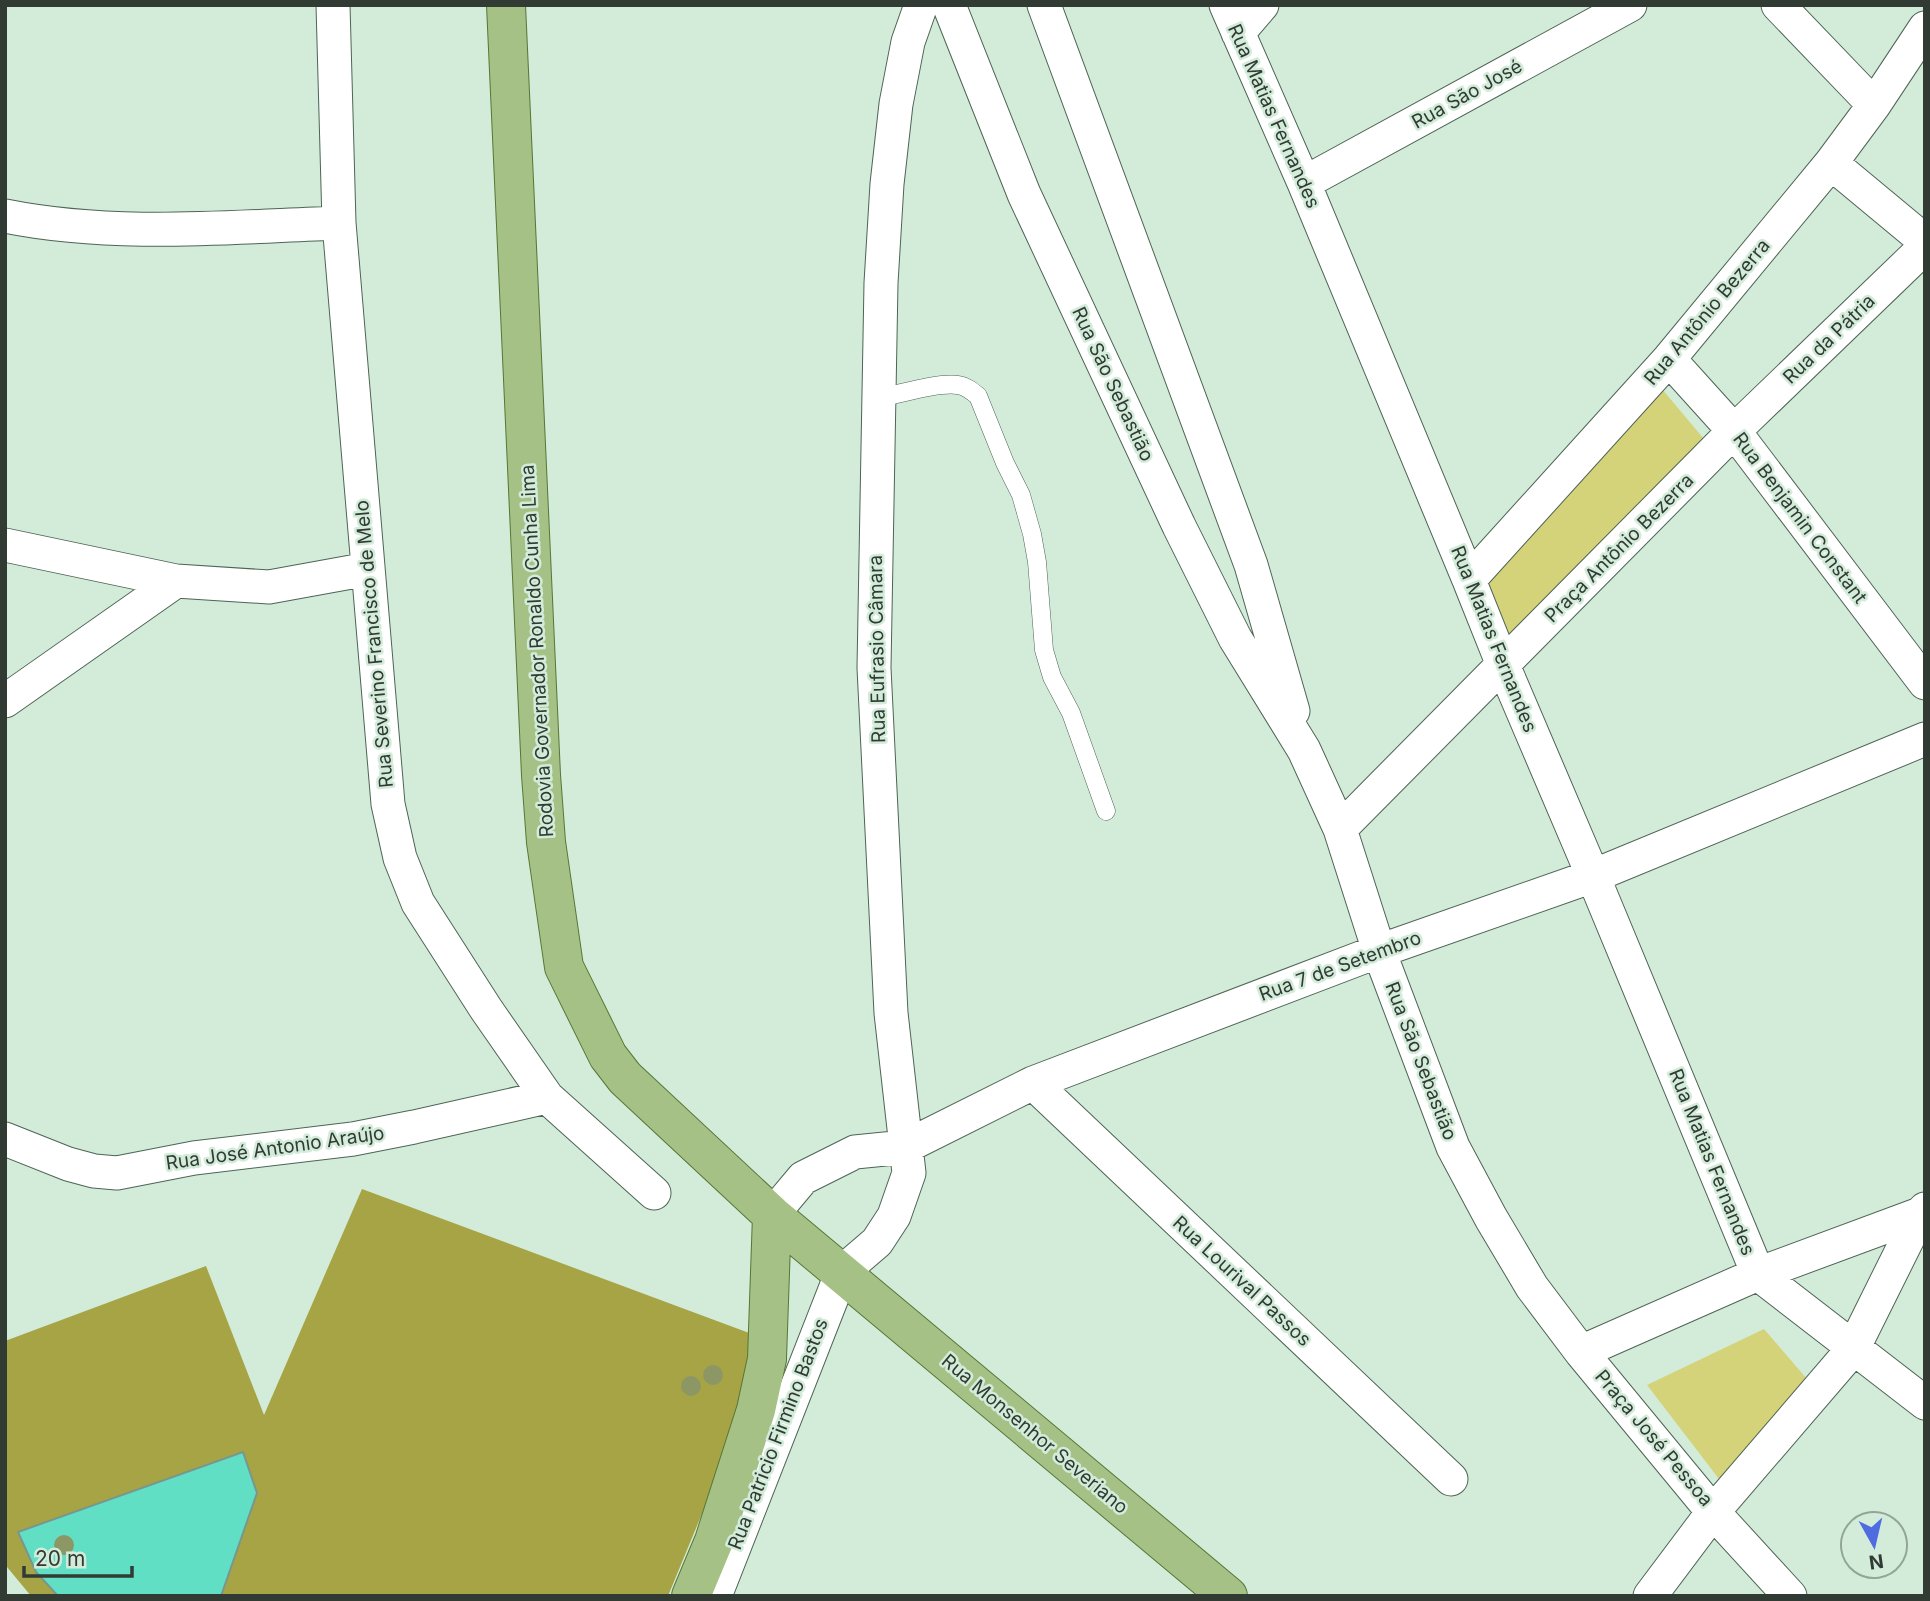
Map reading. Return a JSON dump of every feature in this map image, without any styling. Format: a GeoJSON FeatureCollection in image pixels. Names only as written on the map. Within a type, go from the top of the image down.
{"type":"FeatureCollection","features":[{"type":"Feature","properties":{"kind":"main road","name":"Rodovia Governador Ronaldo Cunha Lima"},"geometry":{"type":"LineString","coordinates":[[506,5],[541,775],[546,842],[564,967],[608,1056],[625,1078],[772,1215],[842,1272]]}},
{"type":"Feature","properties":{"kind":"main road","name":"Rua Patricio Firmino Bastos"},"geometry":{"type":"LineString","coordinates":[[691,1596],[714,1541],[757,1410],[768,1359],[772,1215]]}},
{"type":"Feature","properties":{"kind":"main road","name":"Rua Monsenhor Severiano"},"geometry":{"type":"LineString","coordinates":[[842,1272],[1228,1596]]}},
{"type":"Feature","properties":{"kind":"street","name":"Rua Severino Francisco de Melo"},"geometry":{"type":"LineString","coordinates":[[333,5],[338,223],[387,804],[400,858],[418,903],[547,1097],[654,1193]]}},
{"type":"Feature","properties":{"kind":"street","name":"Rua Eufrasio Câmara"},"geometry":{"type":"LineString","coordinates":[[842,1272],[877,1241],[894,1216],[909,1173],[891,1013],[874,668],[881,283],[887,184],[905,54],[921,5]]}},
{"type":"Feature","properties":{"kind":"street","name":"Rua São Sebastião"},"geometry":{"type":"LineString","coordinates":[[949,5],[1024,194],[1179,526],[1236,638],[1304,750],[1340,829],[1379,951],[1453,1147],[1532,1287],[1581,1352]]}},
{"type":"Feature","properties":{"kind":"street","name":"Rua São Sebastião"},"geometry":{"type":"LineString","coordinates":[[1044,5],[1251,565],[1304,750]]}},
{"type":"Feature","properties":{"kind":"street"},"geometry":{"type":"LineString","coordinates":[[1232,19],[1262,5]]}},
{"type":"Feature","properties":{"kind":"street","name":"Rua São José"},"geometry":{"type":"LineString","coordinates":[[1304,183],[1630,5]]}},
{"type":"Feature","properties":{"kind":"street"},"geometry":{"type":"LineString","coordinates":[[1779,5],[1874,104]]}},
{"type":"Feature","properties":{"kind":"street","name":"Rua Matias Fernandes"},"geometry":{"type":"LineString","coordinates":[[1232,19],[1304,183],[1758,1275]]}},
{"type":"Feature","properties":{"kind":"street","name":"Rua Antônio Bezerra"},"geometry":{"type":"LineString","coordinates":[[1469,580],[1669,359],[1831,163],[1925,28]]}},
{"type":"Feature","properties":{"kind":"street"},"geometry":{"type":"LineString","coordinates":[[1831,163],[1925,241]]}},
{"type":"Feature","properties":{"kind":"street"},"geometry":{"type":"LineString","coordinates":[[5,216],[93,228],[151,230],[338,223]]}},
{"type":"Feature","properties":{"kind":"street","name":"Rua da Pátria"},"geometry":{"type":"LineString","coordinates":[[1734,431],[1925,247]]}},
{"type":"Feature","properties":{"kind":"street","name":"Rua Benjamin Constant"},"geometry":{"type":"LineString","coordinates":[[1669,359],[1734,431],[1925,683]]}},
{"type":"Feature","properties":{"kind":"street","name":"Praça Antônio Bezerra"},"geometry":{"type":"LineString","coordinates":[[1340,829],[1734,431]]}},
{"type":"Feature","properties":{"kind":"street"},"geometry":{"type":"LineString","coordinates":[[5,545],[176,581],[269,587],[368,569]]}},
{"type":"Feature","properties":{"kind":"street"},"geometry":{"type":"LineString","coordinates":[[5,701],[176,581]]}},
{"type":"Feature","properties":{"kind":"street","name":"Rua 7 de Setembro"},"geometry":{"type":"LineString","coordinates":[[772,1215],[803,1178],[855,1153],[905,1147],[1033,1083],[1379,951],[1593,876],[1925,739]]}},
{"type":"Feature","properties":{"kind":"street","name":"Rua Lourival Passos"},"geometry":{"type":"LineString","coordinates":[[1033,1083],[1451,1479]]}},
{"type":"Feature","properties":{"kind":"street","name":"Rua José Antonio Araújo"},"geometry":{"type":"LineString","coordinates":[[5,1139],[68,1164],[94,1171],[117,1173],[194,1158],[354,1139],[547,1097]]}},
{"type":"Feature","properties":{"kind":"street","name":"Praça José Pessoa"},"geometry":{"type":"LineString","coordinates":[[1923,1211],[1853,1349],[1713,1512],[1581,1352],[1758,1275],[1923,1211]]}},
{"type":"Feature","properties":{"kind":"street","name":"Rua Patricio Firmino Bastos"},"geometry":{"type":"LineString","coordinates":[[715,1596],[842,1272]]}},
{"type":"Feature","properties":{"kind":"street"},"geometry":{"type":"LineString","coordinates":[[1758,1275],[1925,1403]]}},
{"type":"Feature","properties":{"kind":"street"},"geometry":{"type":"LineString","coordinates":[[1650,1596],[1713,1512],[1790,1596]]}},
{"type":"Feature","properties":{"kind":"lane"},"geometry":{"type":"LineString","coordinates":[[879,398],[958,385],[978,396],[1021,495],[1032,534],[1044,650],[1052,677],[1070,713],[1106,811]]}},
{"type":"Feature","properties":{"kind":"shaded area"},"geometry":{"type":"Polygon","coordinates":[[[1662,389],[1704,439],[1509,639],[1482,577],[1662,389]]]}},
{"type":"Feature","properties":{"kind":"shaded area"},"geometry":{"type":"Polygon","coordinates":[[[362,1189],[760,1337],[713,1487],[668,1596],[31,1596],[5,1562],[5,1341],[206,1266],[264,1415],[362,1189]]]}},
{"type":"Feature","properties":{"kind":"shaded area"},"geometry":{"type":"Polygon","coordinates":[[[1764,1329],[1807,1379],[1719,1479],[1647,1385],[1764,1329]]]}},
{"type":"Feature","properties":{"kind":"building"},"geometry":{"type":"Polygon","coordinates":[[[243,1452],[257,1493],[221,1596],[58,1596],[36,1572],[18,1532],[243,1452]]]}}]}
